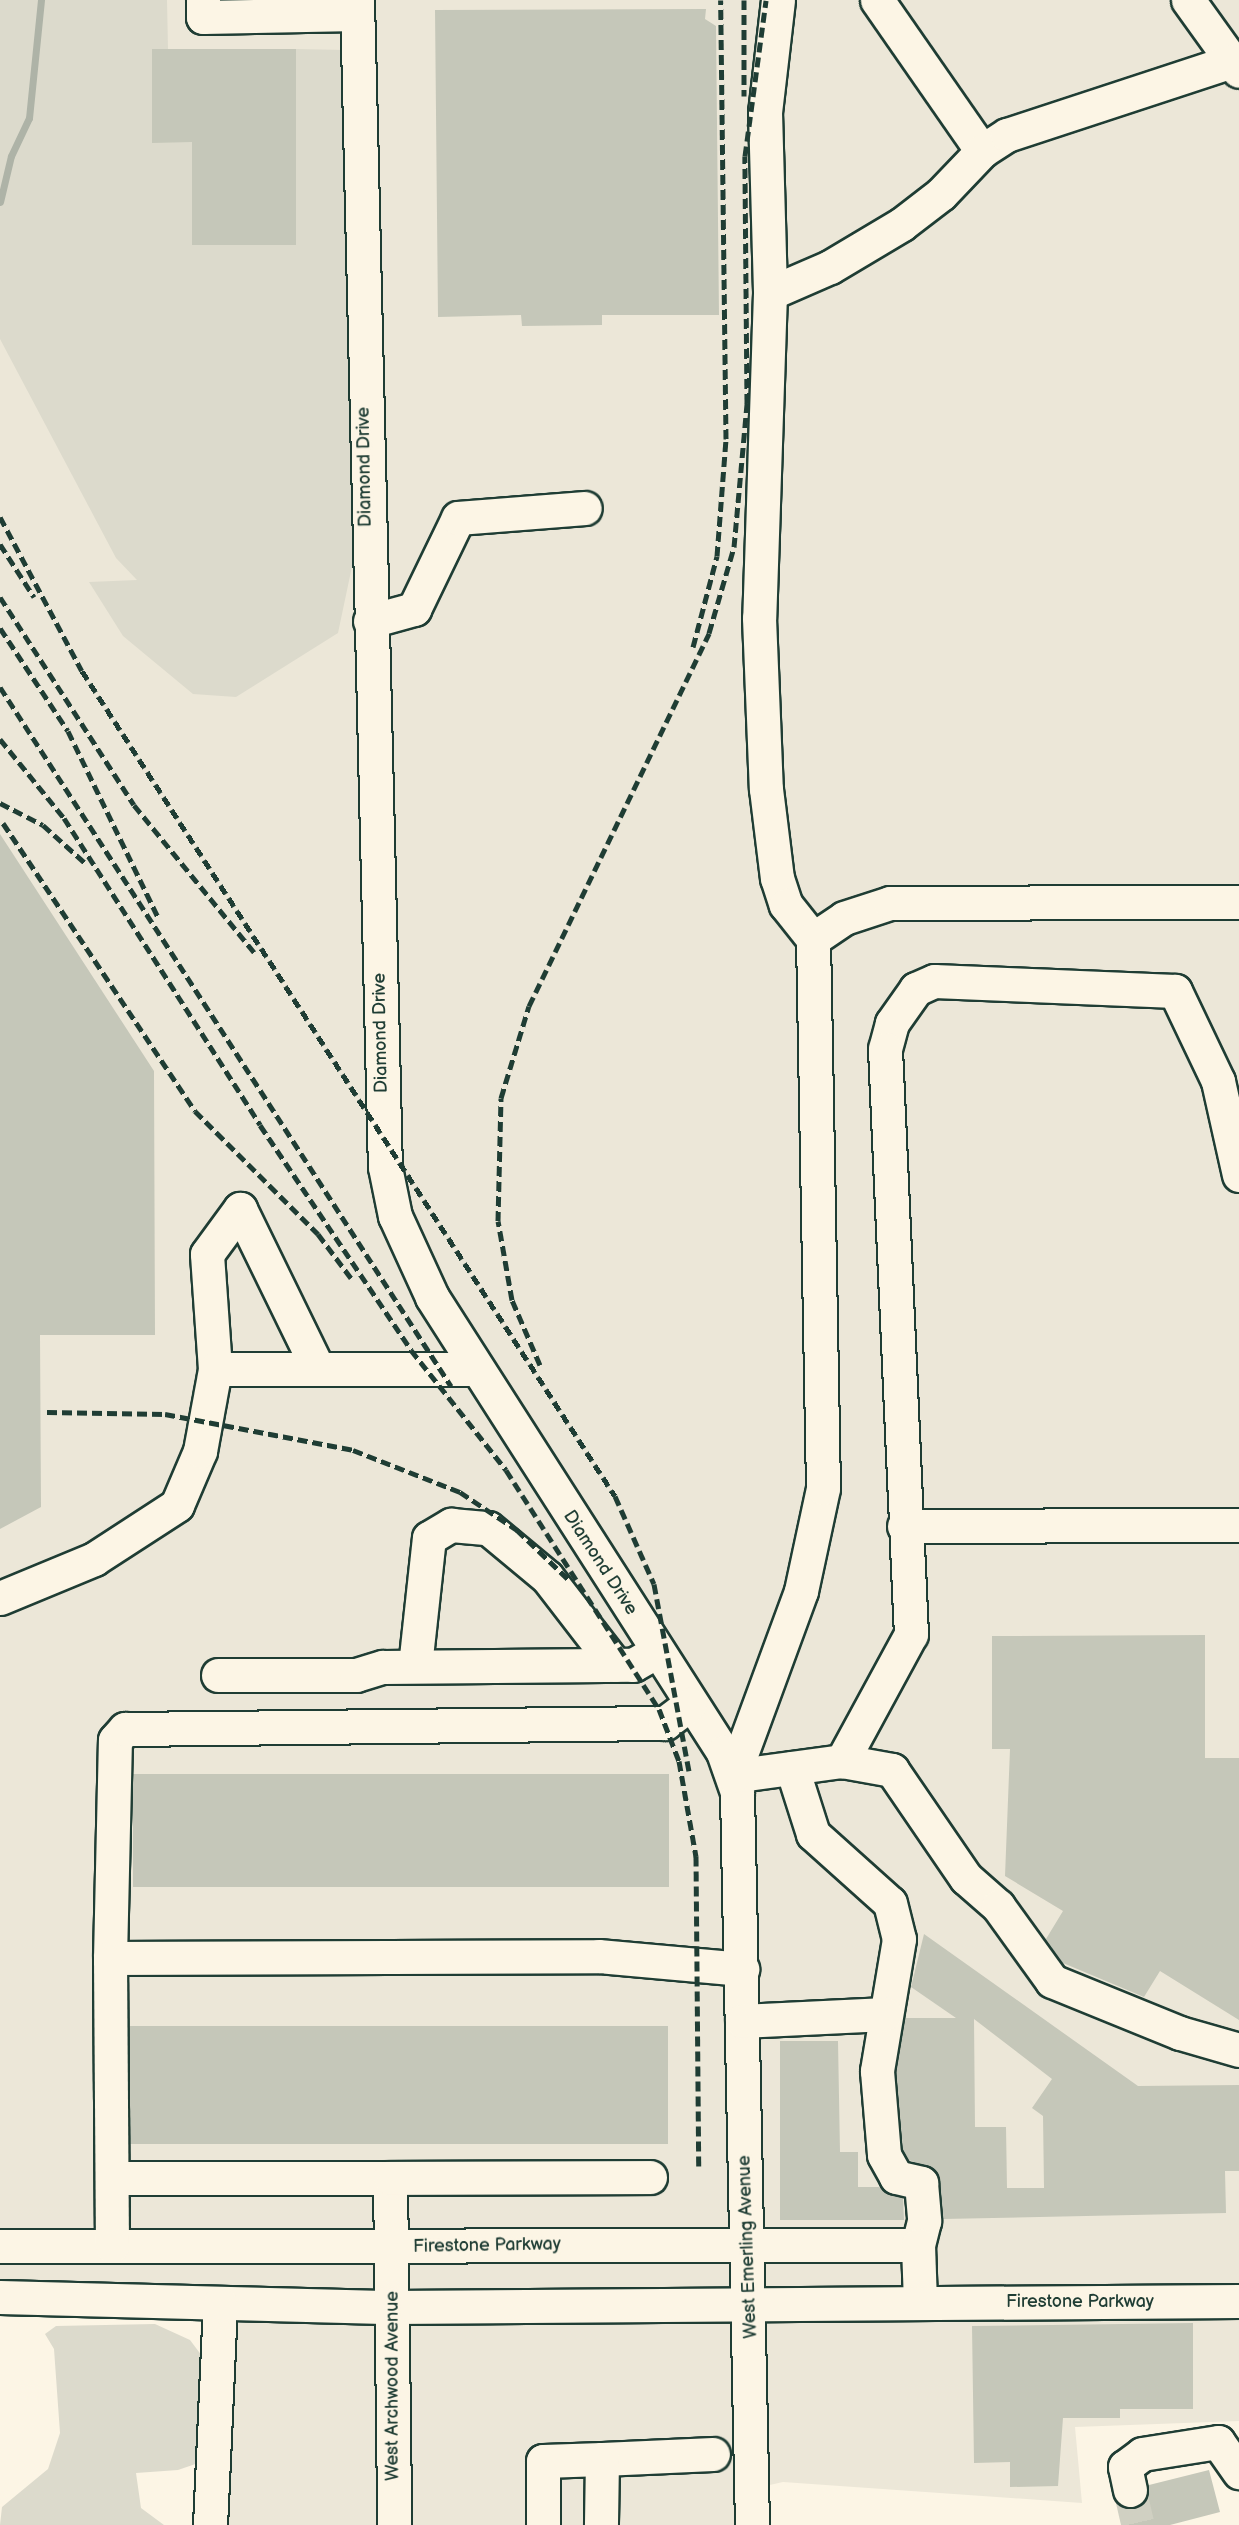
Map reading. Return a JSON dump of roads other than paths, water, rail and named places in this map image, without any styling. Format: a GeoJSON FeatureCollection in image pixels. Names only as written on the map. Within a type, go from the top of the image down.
{"type":"FeatureCollection","features":[{"type":"Feature","properties":{"kind":"street"},"geometry":{"type":"LineString","coordinates":[[203,0],[203,17],[357,7]]}},
{"type":"Feature","properties":{"kind":"street"},"geometry":{"type":"LineString","coordinates":[[778,0],[765,112],[770,293],[759,618],[766,789],[776,878],[786,905],[813,939],[823,1488],[801,1591],[733,1776],[842,1761],[892,1770],[966,1878],[998,1906],[1052,1981],[1180,2033],[1239,2050]]}},
{"type":"Feature","properties":{"kind":"street"},"geometry":{"type":"LineString","coordinates":[[877,0],[982,151]]}},
{"type":"Feature","properties":{"kind":"street"},"geometry":{"type":"LineString","coordinates":[[770,293],[830,267],[902,224],[941,194],[982,151],[1007,135],[1235,66],[1188,0]]}},
{"type":"Feature","properties":{"kind":"street","name":"Diamond Drive"},"geometry":{"type":"LineString","coordinates":[[357,7],[385,1167],[413,1259],[476,1369],[657,1651],[733,1776],[741,1814],[742,1969]]}},
{"type":"Feature","properties":{"kind":"street"},"geometry":{"type":"LineString","coordinates":[[370,621],[414,608],[458,518],[585,508]]}},
{"type":"Feature","properties":{"kind":"street"},"geometry":{"type":"LineString","coordinates":[[813,939],[844,918],[890,903],[1239,902]]}},
{"type":"Feature","properties":{"kind":"street"},"geometry":{"type":"LineString","coordinates":[[842,1761],[911,1634],[904,1526],[885,1049],[892,1023],[916,989],[934,981],[1175,991],[1218,1080],[1239,1175]]}},
{"type":"Feature","properties":{"kind":"street"},"geometry":{"type":"LineString","coordinates":[[0,1598],[94,1559],[177,1505],[200,1451],[215,1369],[207,1254],[240,1209],[318,1369]]}},
{"type":"Feature","properties":{"kind":"street"},"geometry":{"type":"LineString","coordinates":[[215,1369],[476,1369]]}},
{"type":"Feature","properties":{"kind":"street"},"geometry":{"type":"LineString","coordinates":[[415,1666],[429,1538],[451,1525],[488,1528],[547,1577],[615,1665]]}},
{"type":"Feature","properties":{"kind":"street"},"geometry":{"type":"LineString","coordinates":[[904,1526],[1239,1525]]}},
{"type":"Feature","properties":{"kind":"street"},"geometry":{"type":"LineString","coordinates":[[218,1675],[356,1675],[383,1667],[415,1666],[633,1665],[657,1651]]}},
{"type":"Feature","properties":{"kind":"street"},"geometry":{"type":"LineString","coordinates":[[112,2246],[110,1958],[115,1740],[125,1729],[664,1723],[690,1704]]}},
{"type":"Feature","properties":{"kind":"street"},"geometry":{"type":"LineString","coordinates":[[792,1768],[813,1834],[890,1903],[899,1939],[877,2071],[884,2155],[896,2177],[921,2183],[924,2221],[918,2245],[920,2302]]}},
{"type":"Feature","properties":{"kind":"street"},"geometry":{"type":"LineString","coordinates":[[110,1958],[599,1956],[742,1969]]}},
{"type":"Feature","properties":{"kind":"street","name":"West Emerling Avenue"},"geometry":{"type":"LineString","coordinates":[[742,1969],[751,2303],[751,2525]]}},
{"type":"Feature","properties":{"kind":"street"},"geometry":{"type":"LineString","coordinates":[[742,2021],[885,2014]]}},
{"type":"Feature","properties":{"kind":"street"},"geometry":{"type":"LineString","coordinates":[[112,2178],[650,2177]]}},
{"type":"Feature","properties":{"kind":"street","name":"West Archwood Avenue"},"geometry":{"type":"LineString","coordinates":[[390,2178],[393,2247],[394,2525]]}},
{"type":"Feature","properties":{"kind":"street","name":"Firestone Parkway"},"geometry":{"type":"LineString","coordinates":[[0,2246],[393,2247],[748,2241],[918,2245]]}},
{"type":"Feature","properties":{"kind":"street","name":"Firestone Parkway"},"geometry":{"type":"LineString","coordinates":[[0,2297],[393,2307],[1239,2301]]}},
{"type":"Feature","properties":{"kind":"street"},"geometry":{"type":"LineString","coordinates":[[210,2525],[220,2303]]}},
{"type":"Feature","properties":{"kind":"street"},"geometry":{"type":"LineString","coordinates":[[1130,2490],[1125,2467],[1142,2454],[1218,2442],[1239,2472]]}},
{"type":"Feature","properties":{"kind":"street"},"geometry":{"type":"LineString","coordinates":[[543,2525],[543,2461],[713,2454]]}},
{"type":"Feature","properties":{"kind":"street"},"geometry":{"type":"LineString","coordinates":[[601,2525],[602,2459]]}},
{"type":"Feature","properties":{"kind":"waterway"},"geometry":{"type":"LineString","coordinates":[[0,202],[11,156],[29,118],[41,0]]}},
{"type":"Feature","properties":{"kind":"tunnel"},"geometry":{"type":"LineString","coordinates":[[1130,2490],[1138,2525]]}},
{"type":"Feature","properties":{"kind":"railway"},"geometry":{"type":"LineString","coordinates":[[693,647],[717,556],[726,439],[721,0]]}},
{"type":"Feature","properties":{"kind":"railway"},"geometry":{"type":"LineString","coordinates":[[744,0],[744,96]]}},
{"type":"Feature","properties":{"kind":"railway"},"geometry":{"type":"LineString","coordinates":[[540,1365],[512,1300],[498,1221],[501,1098],[529,1006],[709,633],[734,547],[747,403],[745,156],[766,0]]}},
{"type":"Feature","properties":{"kind":"railway"},"geometry":{"type":"LineString","coordinates":[[0,517],[82,671],[615,1496],[654,1584],[690,1776]]}},
{"type":"Feature","properties":{"kind":"railway"},"geometry":{"type":"LineString","coordinates":[[0,544],[34,597]]}},
{"type":"Feature","properties":{"kind":"railway"},"geometry":{"type":"LineString","coordinates":[[0,597],[134,805],[254,952]]}},
{"type":"Feature","properties":{"kind":"railway"},"geometry":{"type":"LineString","coordinates":[[0,628],[68,731],[159,919]]}},
{"type":"Feature","properties":{"kind":"railway"},"geometry":{"type":"LineString","coordinates":[[0,687],[451,1386]]}},
{"type":"Feature","properties":{"kind":"railway"},"geometry":{"type":"LineString","coordinates":[[0,739],[64,818],[260,1125],[411,1350],[506,1470],[659,1709],[679,1761],[696,1856],[699,2169]]}},
{"type":"Feature","properties":{"kind":"railway"},"geometry":{"type":"LineString","coordinates":[[0,803],[43,825],[85,863]]}},
{"type":"Feature","properties":{"kind":"railway"},"geometry":{"type":"LineString","coordinates":[[3,823],[195,1111],[318,1234],[351,1278]]}},
{"type":"Feature","properties":{"kind":"railway"},"geometry":{"type":"LineString","coordinates":[[47,1412],[165,1414],[353,1450],[460,1492],[517,1530],[569,1580]]}}]}
